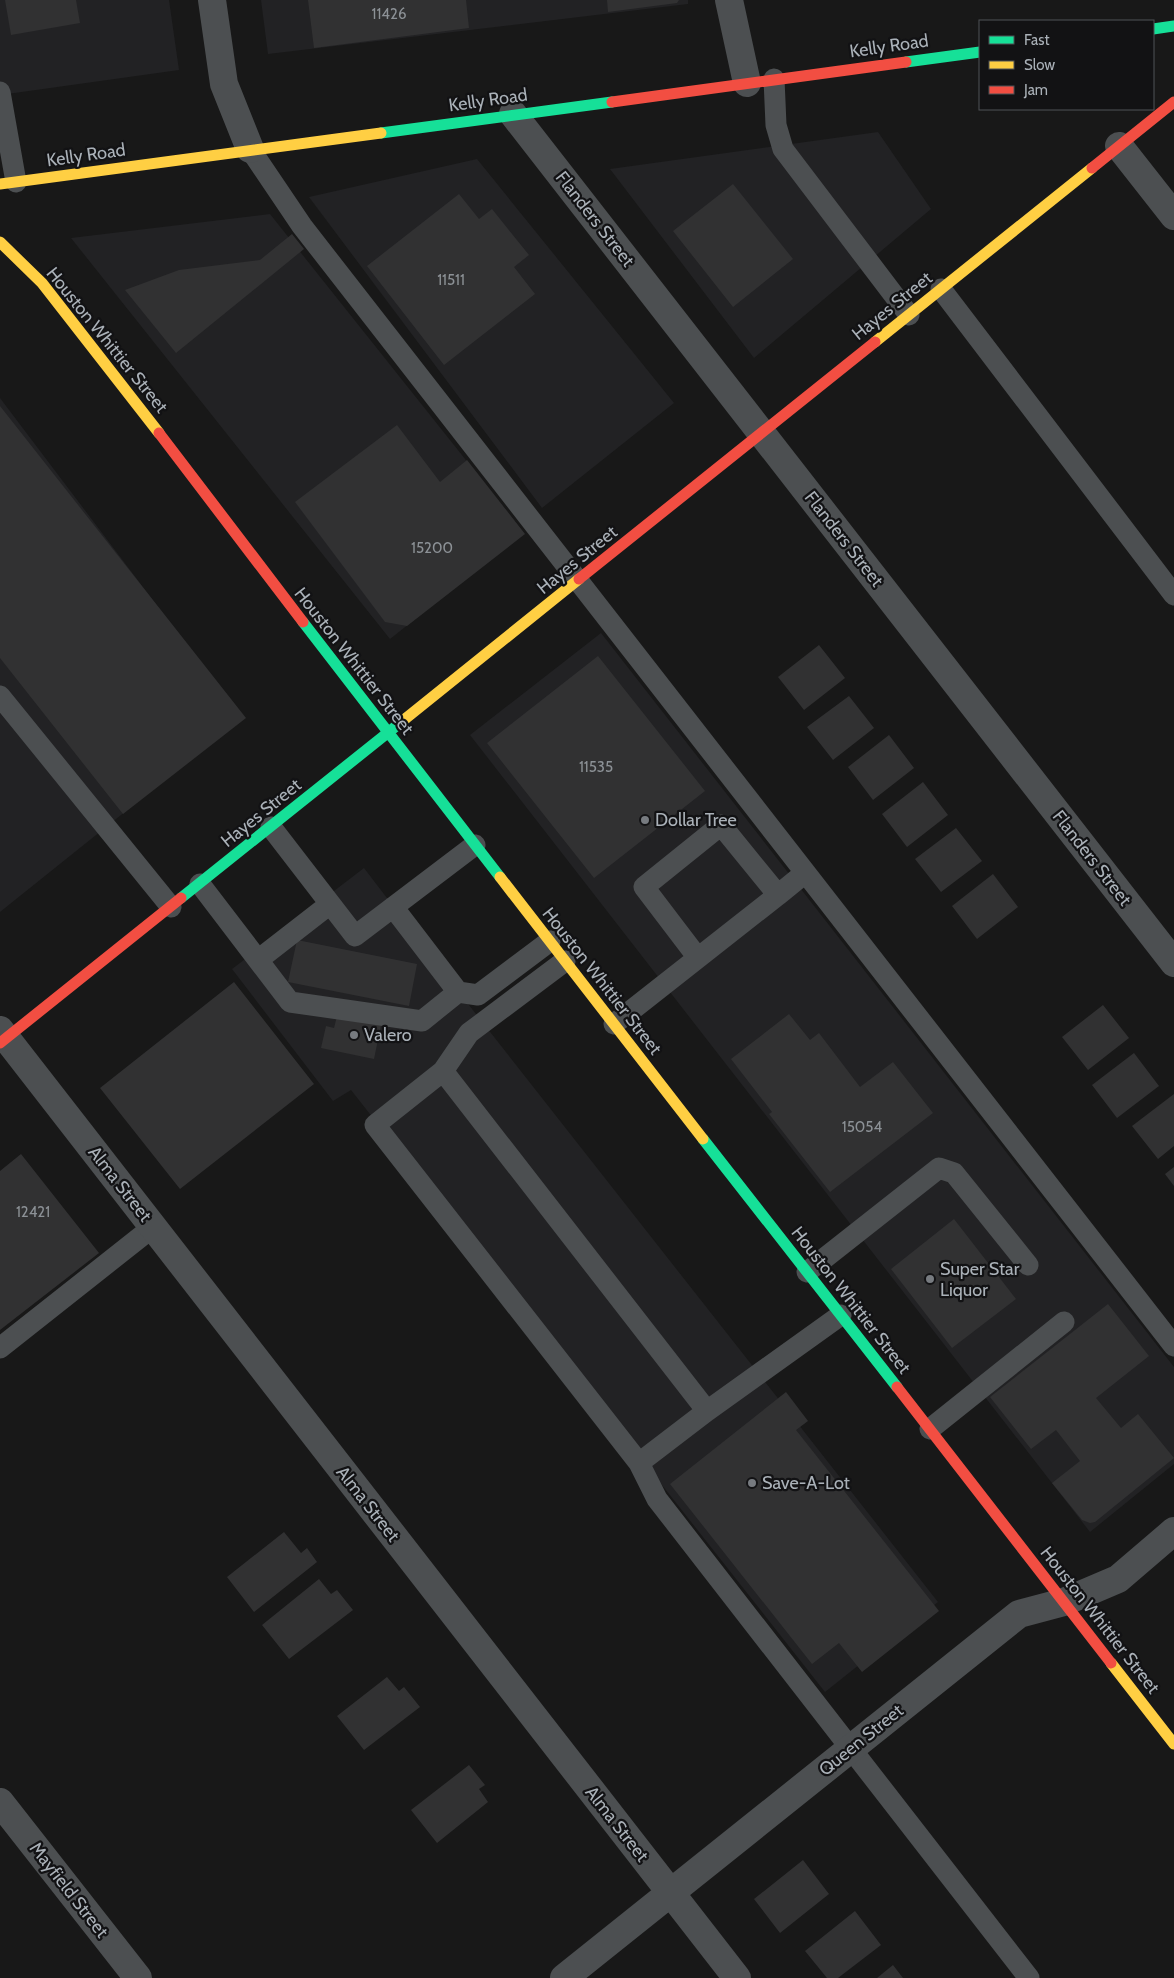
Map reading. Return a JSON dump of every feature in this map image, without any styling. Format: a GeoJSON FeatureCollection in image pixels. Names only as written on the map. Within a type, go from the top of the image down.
{"type":"FeatureCollection","features":[{"type":"Feature","properties":{"kind":"street"},"geometry":{"type":"LineString","coordinates":[[212,0],[224,84],[250,149]]}},
{"type":"Feature","properties":{"kind":"street"},"geometry":{"type":"LineString","coordinates":[[729,0],[747,83]]}},
{"type":"Feature","properties":{"kind":"street"},"geometry":{"type":"LineString","coordinates":[[1154,29],[1174,26]]}},
{"type":"Feature","properties":{"kind":"street","name":"Kelly Road"},"geometry":{"type":"LineString","coordinates":[[8,183],[979,52]]}},
{"type":"Feature","properties":{"kind":"street","name":"Hayes Street"},"geometry":{"type":"LineString","coordinates":[[2,1037],[200,884],[1174,102]]}},
{"type":"Feature","properties":{"kind":"street","name":"Flanders Street"},"geometry":{"type":"LineString","coordinates":[[513,114],[1174,963]]}},
{"type":"Feature","properties":{"kind":"street"},"geometry":{"type":"LineString","coordinates":[[1119,146],[1174,216]]}},
{"type":"Feature","properties":{"kind":"street","name":"Houston Whittier Street"},"geometry":{"type":"LineString","coordinates":[[0,242],[42,283],[87,339],[388,734],[1174,1744]]}},
{"type":"Feature","properties":{"kind":"street","name":"Alma Street"},"geometry":{"type":"LineString","coordinates":[[2,1037],[153,1227],[737,1978]]}},
{"type":"Feature","properties":{"kind":"street","name":"Queen Street"},"geometry":{"type":"LineString","coordinates":[[564,1978],[1019,1614],[1064,1602],[1118,1579],[1174,1531]]}},
{"type":"Feature","properties":{"kind":"street","name":"Mayfield Street"},"geometry":{"type":"LineString","coordinates":[[0,1802],[138,1978]]}},
{"type":"Feature","properties":{"kind":"lane"},"geometry":{"type":"LineString","coordinates":[[774,80],[776,125],[783,149],[909,315]]}},
{"type":"Feature","properties":{"kind":"lane"},"geometry":{"type":"LineString","coordinates":[[0,92],[8,183]]}},
{"type":"Feature","properties":{"kind":"lane"},"geometry":{"type":"LineString","coordinates":[[250,149],[302,226],[1174,1346]]}},
{"type":"Feature","properties":{"kind":"lane"},"geometry":{"type":"LineString","coordinates":[[941,289],[1174,595]]}},
{"type":"Feature","properties":{"kind":"lane"},"geometry":{"type":"LineString","coordinates":[[0,696],[171,907]]}},
{"type":"Feature","properties":{"kind":"lane"},"geometry":{"type":"LineString","coordinates":[[698,958],[644,887],[721,825],[778,895]]}},
{"type":"Feature","properties":{"kind":"lane"},"geometry":{"type":"LineString","coordinates":[[270,827],[355,936],[475,844]]}},
{"type":"Feature","properties":{"kind":"lane"},"geometry":{"type":"LineString","coordinates":[[614,1024],[805,873]]}},
{"type":"Feature","properties":{"kind":"lane"},"geometry":{"type":"LineString","coordinates":[[200,884],[290,1002],[422,1021],[458,992]]}},
{"type":"Feature","properties":{"kind":"lane"},"geometry":{"type":"LineString","coordinates":[[258,960],[330,904]]}},
{"type":"Feature","properties":{"kind":"lane"},"geometry":{"type":"LineString","coordinates":[[393,907],[458,992],[478,995],[550,941]]}},
{"type":"Feature","properties":{"kind":"lane"},"geometry":{"type":"LineString","coordinates":[[565,961],[469,1033],[443,1071],[375,1125],[639,1463],[657,1499],[1029,1978]]}},
{"type":"Feature","properties":{"kind":"lane"},"geometry":{"type":"LineString","coordinates":[[443,1071],[708,1411]]}},
{"type":"Feature","properties":{"kind":"lane"},"geometry":{"type":"LineString","coordinates":[[807,1272],[939,1168],[954,1173],[1028,1264]]}},
{"type":"Feature","properties":{"kind":"lane"},"geometry":{"type":"LineString","coordinates":[[0,1348],[153,1227]]}},
{"type":"Feature","properties":{"kind":"lane"},"geometry":{"type":"LineString","coordinates":[[639,1463],[841,1315]]}},
{"type":"Feature","properties":{"kind":"lane"},"geometry":{"type":"LineString","coordinates":[[930,1429],[1064,1322]]}},
{"type":"Feature","properties":{"kind":"shaded area"},"geometry":{"type":"Polygon","coordinates":[[[0,0],[169,0],[179,70],[0,95],[0,0]]]}},
{"type":"Feature","properties":{"kind":"shaded area"},"geometry":{"type":"Polygon","coordinates":[[[261,0],[688,0],[688,4],[268,54],[261,0]]]}},
{"type":"Feature","properties":{"kind":"shaded area"},"geometry":{"type":"Polygon","coordinates":[[[878,132],[931,209],[754,358],[610,169],[878,132]]]}},
{"type":"Feature","properties":{"kind":"shaded area"},"geometry":{"type":"Polygon","coordinates":[[[477,159],[674,403],[542,508],[309,197],[477,159]]]}},
{"type":"Feature","properties":{"kind":"shaded area"},"geometry":{"type":"Polygon","coordinates":[[[270,214],[524,533],[390,639],[71,238],[270,214]]]}},
{"type":"Feature","properties":{"kind":"shaded area"},"geometry":{"type":"Polygon","coordinates":[[[0,398],[242,718],[0,912],[0,398]]]}},
{"type":"Feature","properties":{"kind":"shaded area"},"geometry":{"type":"Polygon","coordinates":[[[601,633],[1174,1367],[1174,1464],[1090,1532],[470,735],[601,633]]]}},
{"type":"Feature","properties":{"kind":"shaded area"},"geometry":{"type":"Polygon","coordinates":[[[364,868],[465,1000],[938,1602],[825,1692],[351,1090],[333,1101],[232,969],[364,868]]]}},
{"type":"Feature","properties":{"kind":"building"},"geometry":{"type":"Polygon","coordinates":[[[5,0],[76,0],[80,23],[11,35],[5,0]]]}},
{"type":"Feature","properties":{"kind":"building"},"geometry":{"type":"Polygon","coordinates":[[[308,0],[466,0],[469,28],[314,48],[308,0]]]}},
{"type":"Feature","properties":{"kind":"building"},"geometry":{"type":"Polygon","coordinates":[[[607,0],[679,0],[677,3],[608,12],[607,0]]]}},
{"type":"Feature","properties":{"kind":"building"},"geometry":{"type":"Polygon","coordinates":[[[733,184],[793,259],[733,307],[673,231],[733,184]]]}},
{"type":"Feature","properties":{"kind":"building"},"geometry":{"type":"Polygon","coordinates":[[[459,194],[479,219],[492,209],[529,255],[514,267],[535,294],[444,365],[367,266],[459,194]]]}},
{"type":"Feature","properties":{"kind":"building"},"geometry":{"type":"Polygon","coordinates":[[[292,234],[304,249],[176,353],[125,290],[179,270],[260,260],[292,234]]]}},
{"type":"Feature","properties":{"kind":"building"},"geometry":{"type":"Polygon","coordinates":[[[0,406],[246,718],[123,814],[0,658],[0,406]]]}},
{"type":"Feature","properties":{"kind":"building"},"geometry":{"type":"Polygon","coordinates":[[[397,425],[440,482],[467,460],[525,534],[407,626],[385,622],[295,502],[397,425]]]}},
{"type":"Feature","properties":{"kind":"building"},"geometry":{"type":"Polygon","coordinates":[[[819,645],[845,678],[804,710],[778,677],[819,645]]]}},
{"type":"Feature","properties":{"kind":"building"},"geometry":{"type":"Polygon","coordinates":[[[598,656],[705,791],[594,878],[487,743],[598,656]]]}},
{"type":"Feature","properties":{"kind":"building"},"geometry":{"type":"Polygon","coordinates":[[[849,696],[874,728],[833,760],[807,727],[849,696]]]}},
{"type":"Feature","properties":{"kind":"building"},"geometry":{"type":"Polygon","coordinates":[[[889,735],[914,768],[873,800],[848,767],[889,735]]]}},
{"type":"Feature","properties":{"kind":"building"},"geometry":{"type":"Polygon","coordinates":[[[923,782],[948,815],[907,847],[882,814],[923,782]]]}},
{"type":"Feature","properties":{"kind":"building"},"geometry":{"type":"Polygon","coordinates":[[[956,828],[982,861],[941,892],[915,859],[956,828]]]}},
{"type":"Feature","properties":{"kind":"building"},"geometry":{"type":"Polygon","coordinates":[[[993,874],[1018,907],[977,939],[952,906],[993,874]]]}},
{"type":"Feature","properties":{"kind":"building"},"geometry":{"type":"Polygon","coordinates":[[[297,940],[417,964],[409,1006],[288,982],[297,940]]]}},
{"type":"Feature","properties":{"kind":"building"},"geometry":{"type":"Polygon","coordinates":[[[234,982],[314,1084],[180,1189],[100,1088],[234,982]]]}},
{"type":"Feature","properties":{"kind":"building"},"geometry":{"type":"Polygon","coordinates":[[[1103,1005],[1129,1038],[1088,1070],[1062,1037],[1103,1005]]]}},
{"type":"Feature","properties":{"kind":"building"},"geometry":{"type":"Polygon","coordinates":[[[789,1014],[810,1040],[819,1033],[860,1087],[893,1062],[933,1113],[830,1192],[769,1114],[772,1112],[731,1059],[789,1014]]]}},
{"type":"Feature","properties":{"kind":"building"},"geometry":{"type":"Polygon","coordinates":[[[337,1016],[381,1025],[374,1059],[321,1048],[326,1026],[334,1028],[337,1016]]]}},
{"type":"Feature","properties":{"kind":"building"},"geometry":{"type":"Polygon","coordinates":[[[1134,1053],[1159,1086],[1117,1118],[1092,1085],[1134,1053]]]}},
{"type":"Feature","properties":{"kind":"building"},"geometry":{"type":"Polygon","coordinates":[[[1174,1094],[1174,1146],[1158,1159],[1132,1126],[1174,1094]]]}},
{"type":"Feature","properties":{"kind":"building"},"geometry":{"type":"Polygon","coordinates":[[[21,1154],[99,1253],[0,1330],[0,1171],[21,1154]]]}},
{"type":"Feature","properties":{"kind":"building"},"geometry":{"type":"Polygon","coordinates":[[[1174,1167],[1174,1186],[1165,1174],[1174,1167]]]}},
{"type":"Feature","properties":{"kind":"building"},"geometry":{"type":"Polygon","coordinates":[[[954,1219],[1016,1299],[952,1348],[891,1269],[954,1219]]]}},
{"type":"Feature","properties":{"kind":"building"},"geometry":{"type":"Polygon","coordinates":[[[1108,1304],[1149,1356],[1096,1398],[1121,1428],[1138,1414],[1174,1458],[1095,1522],[1090,1523],[1082,1520],[1052,1483],[1080,1461],[1056,1430],[1031,1449],[990,1397],[1108,1304]]]}},
{"type":"Feature","properties":{"kind":"building"},"geometry":{"type":"Polygon","coordinates":[[[786,1392],[808,1421],[796,1430],[939,1611],[862,1672],[839,1643],[812,1664],[670,1484],[786,1392]]]}},
{"type":"Feature","properties":{"kind":"building"},"geometry":{"type":"Polygon","coordinates":[[[284,1532],[301,1553],[307,1548],[317,1562],[254,1612],[227,1577],[284,1532]]]}},
{"type":"Feature","properties":{"kind":"building"},"geometry":{"type":"Polygon","coordinates":[[[319,1579],[331,1594],[337,1590],[353,1610],[289,1659],[262,1625],[319,1579]]]}},
{"type":"Feature","properties":{"kind":"building"},"geometry":{"type":"Polygon","coordinates":[[[387,1677],[399,1691],[404,1687],[420,1707],[364,1750],[337,1716],[387,1677]]]}},
{"type":"Feature","properties":{"kind":"building"},"geometry":{"type":"Polygon","coordinates":[[[469,1765],[485,1785],[479,1789],[488,1802],[437,1843],[411,1810],[469,1765]]]}},
{"type":"Feature","properties":{"kind":"building"},"geometry":{"type":"Polygon","coordinates":[[[803,1860],[829,1894],[780,1933],[754,1899],[803,1860]]]}},
{"type":"Feature","properties":{"kind":"building"},"geometry":{"type":"Polygon","coordinates":[[[855,1911],[881,1945],[838,1978],[827,1978],[805,1951],[855,1911]]]}},
{"type":"Feature","properties":{"kind":"building"},"geometry":{"type":"Polygon","coordinates":[[[893,1965],[903,1978],[877,1978],[893,1965]]]}},
{"type":"Feature","properties":{"kind":"traffic: fast"},"geometry":{"type":"LineString","coordinates":[[1154,29],[1174,26]]}},
{"type":"Feature","properties":{"kind":"traffic: fast"},"geometry":{"type":"LineString","coordinates":[[906,62],[979,52]]}},
{"type":"Feature","properties":{"kind":"traffic: fast"},"geometry":{"type":"LineString","coordinates":[[381,133],[612,102]]}},
{"type":"Feature","properties":{"kind":"traffic: fast"},"geometry":{"type":"LineString","coordinates":[[303,622],[500,877]]}},
{"type":"Feature","properties":{"kind":"traffic: fast"},"geometry":{"type":"LineString","coordinates":[[181,898],[405,719]]}},
{"type":"Feature","properties":{"kind":"traffic: fast"},"geometry":{"type":"LineString","coordinates":[[703,1139],[897,1387]]}},
{"type":"Feature","properties":{"kind":"traffic: slow"},"geometry":{"type":"LineString","coordinates":[[0,184],[381,133]]}},
{"type":"Feature","properties":{"kind":"traffic: slow"},"geometry":{"type":"LineString","coordinates":[[875,342],[1092,168]]}},
{"type":"Feature","properties":{"kind":"traffic: slow"},"geometry":{"type":"LineString","coordinates":[[0,242],[42,283],[159,433]]}},
{"type":"Feature","properties":{"kind":"traffic: slow"},"geometry":{"type":"LineString","coordinates":[[405,719],[579,579]]}},
{"type":"Feature","properties":{"kind":"traffic: slow"},"geometry":{"type":"LineString","coordinates":[[500,877],[703,1139]]}},
{"type":"Feature","properties":{"kind":"traffic: slow"},"geometry":{"type":"LineString","coordinates":[[1111,1663],[1174,1744]]}},
{"type":"Feature","properties":{"kind":"traffic: jam"},"geometry":{"type":"LineString","coordinates":[[612,102],[906,62]]}},
{"type":"Feature","properties":{"kind":"traffic: jam"},"geometry":{"type":"LineString","coordinates":[[1092,168],[1174,102]]}},
{"type":"Feature","properties":{"kind":"traffic: jam"},"geometry":{"type":"LineString","coordinates":[[579,579],[875,342]]}},
{"type":"Feature","properties":{"kind":"traffic: jam"},"geometry":{"type":"LineString","coordinates":[[159,433],[303,622]]}},
{"type":"Feature","properties":{"kind":"traffic: jam"},"geometry":{"type":"LineString","coordinates":[[0,1043],[181,898]]}},
{"type":"Feature","properties":{"kind":"traffic: jam"},"geometry":{"type":"LineString","coordinates":[[897,1387],[1111,1663]]}},
{"type":"Feature","properties":{"kind":"place","name":"Dollar Tree"},"geometry":{"type":"Point","coordinates":[645,820]}},
{"type":"Feature","properties":{"kind":"place","name":"Valero"},"geometry":{"type":"Point","coordinates":[354,1035]}},
{"type":"Feature","properties":{"kind":"place","name":"Super Star Liquor"},"geometry":{"type":"Point","coordinates":[930,1279]}},
{"type":"Feature","properties":{"kind":"place","name":"Save-A-Lot"},"geometry":{"type":"Point","coordinates":[752,1483]}}]}
